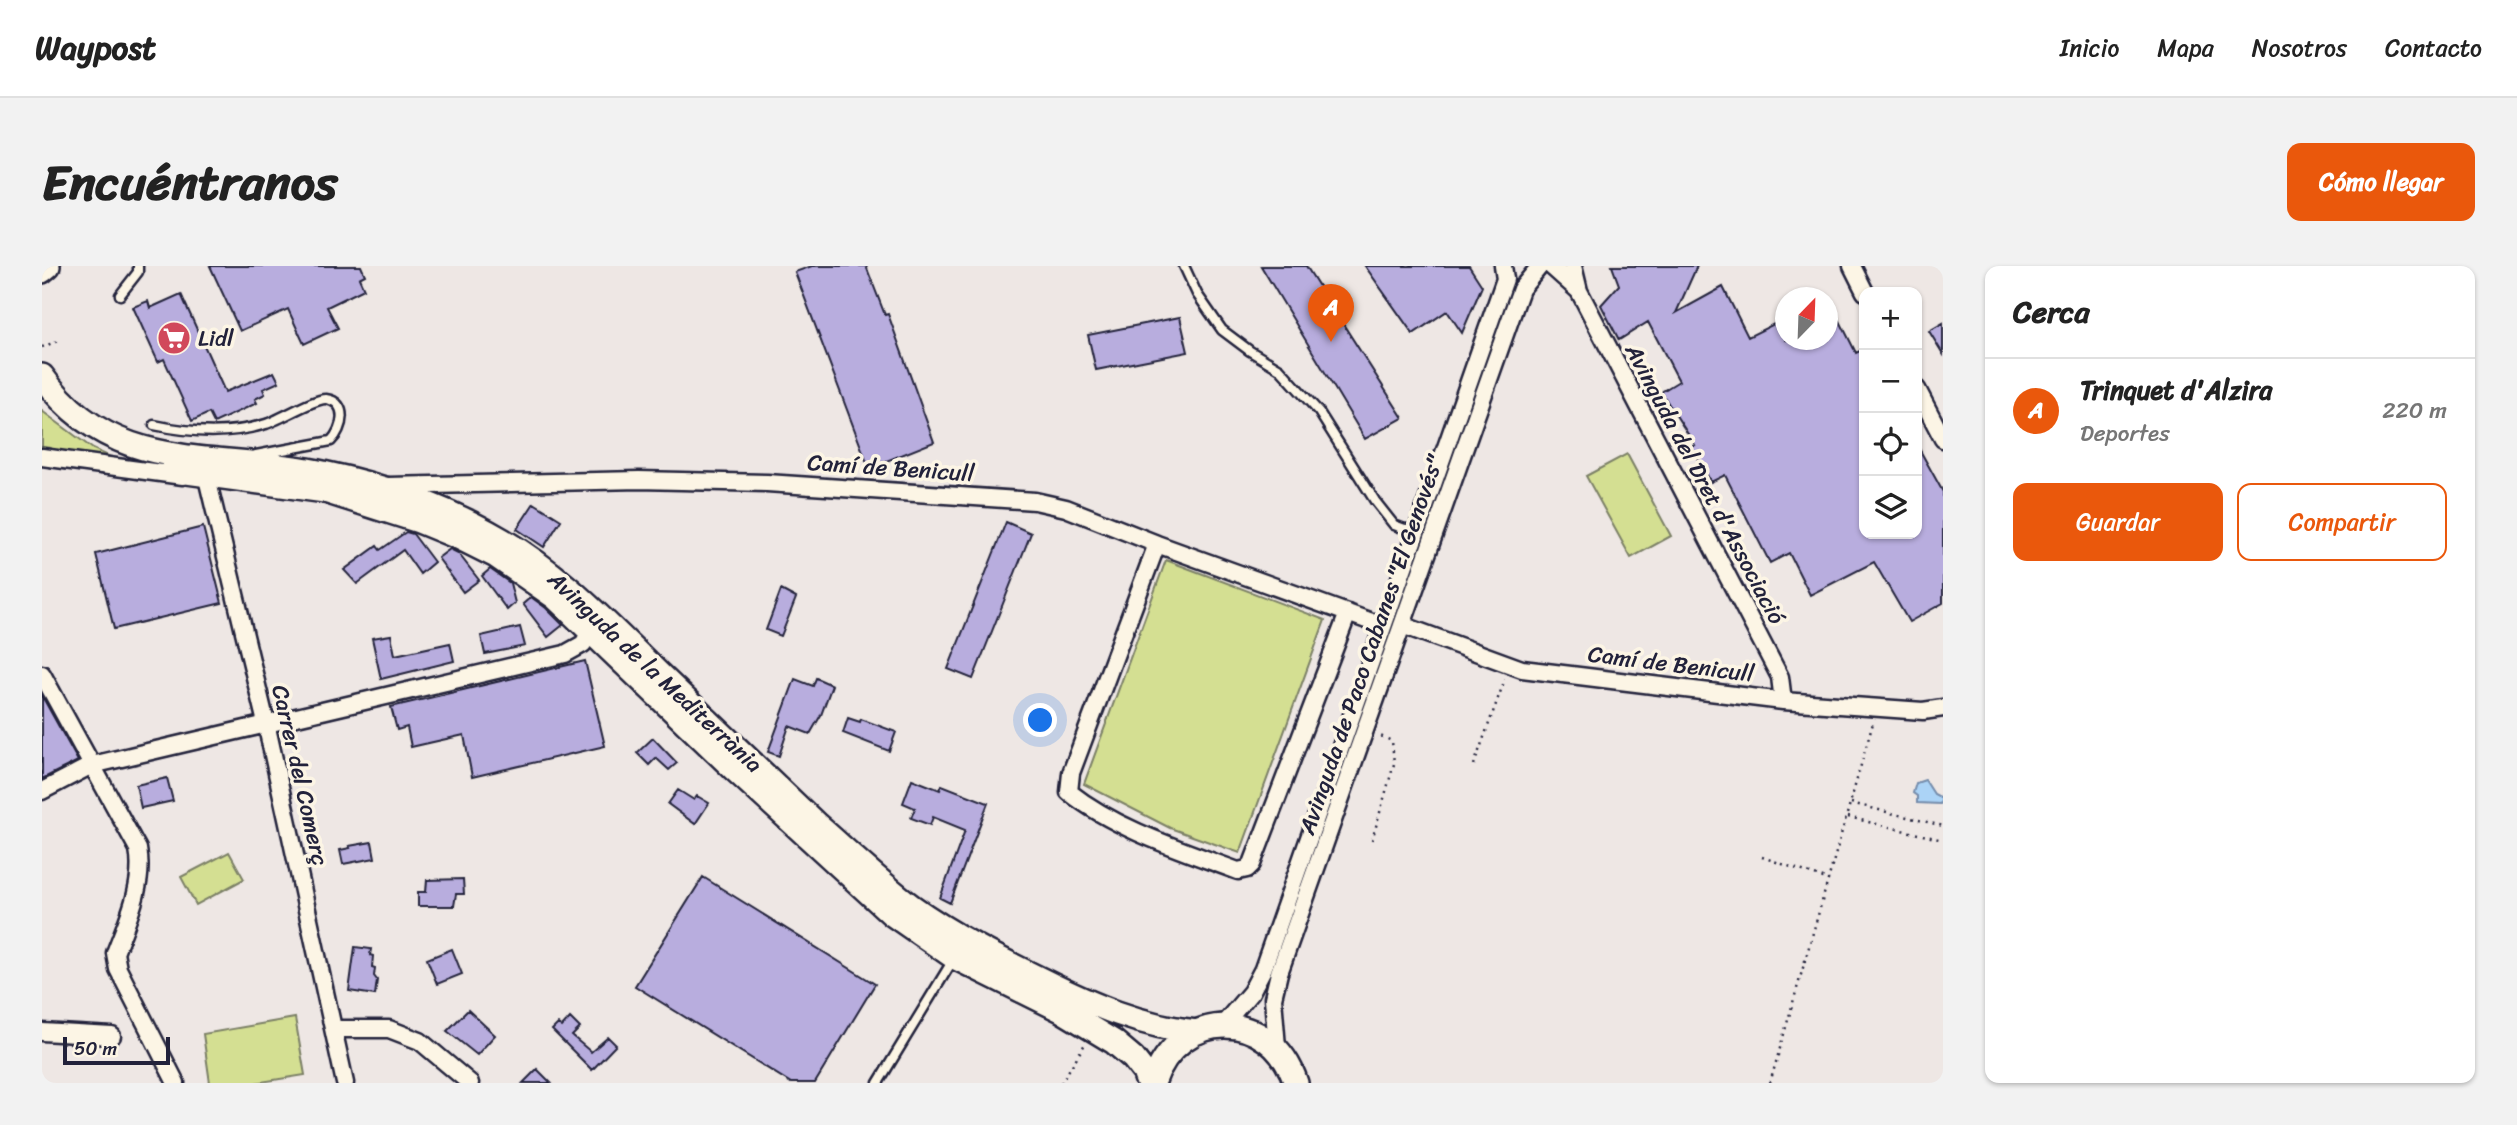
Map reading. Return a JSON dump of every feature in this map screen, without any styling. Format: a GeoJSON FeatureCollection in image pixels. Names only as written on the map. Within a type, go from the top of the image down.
{"type":"FeatureCollection","features":[{"type":"Feature","properties":{"kind":"main road"},"geometry":{"type":"LineString","coordinates":[[42,271],[48,266]]}},
{"type":"Feature","properties":{"kind":"main road","name":"Avinguda de la Mediterrània"},"geometry":{"type":"LineString","coordinates":[[42,376],[78,416],[114,439],[141,449],[166,455],[322,473],[422,503],[501,539],[565,584],[841,846],[900,897],[928,917],[992,955],[1105,1009],[1153,1025],[1197,1032]]}},
{"type":"Feature","properties":{"kind":"main road"},"geometry":{"type":"LineString","coordinates":[[42,403],[84,437],[119,455],[166,469],[245,480]]}},
{"type":"Feature","properties":{"kind":"main road","name":"Avinguda de la Mediterrània"},"geometry":{"type":"LineString","coordinates":[[245,480],[325,491],[358,500],[458,537],[525,575],[555,597],[872,897],[954,957],[1061,1010],[1094,1030],[1133,1058],[1151,1083]]}},
{"type":"Feature","properties":{"kind":"main road"},"geometry":{"type":"LineString","coordinates":[[1151,1083],[1167,1054],[1178,1042],[1197,1032],[1222,1026],[1242,1028],[1260,1035],[1276,1047],[1297,1078]]}},
{"type":"Feature","properties":{"kind":"street","name":"Avinguda de Paco Cabanes \"El Genovés\""},"geometry":{"type":"LineString","coordinates":[[1222,1026],[1251,992],[1262,969],[1505,279],[1503,266]]}},
{"type":"Feature","properties":{"kind":"street","name":"Avinguda de Paco Cabanes \"El Genovés\""},"geometry":{"type":"LineString","coordinates":[[1276,1047],[1273,998],[1279,973],[1521,289],[1540,266]]}},
{"type":"Feature","properties":{"kind":"street","name":"Avinguda del Dret d'Associació"},"geometry":{"type":"LineString","coordinates":[[1550,266],[1579,291]]}},
{"type":"Feature","properties":{"kind":"street","name":"Avinguda del Dret d'Associació"},"geometry":{"type":"LineString","coordinates":[[1573,266],[1579,291],[1780,677],[1783,701]]}},
{"type":"Feature","properties":{"kind":"street"},"geometry":{"type":"LineString","coordinates":[[1852,266],[1863,287]]}},
{"type":"Feature","properties":{"kind":"street"},"geometry":{"type":"LineString","coordinates":[[1922,399],[1943,439]]}},
{"type":"Feature","properties":{"kind":"street"},"geometry":{"type":"LineString","coordinates":[[42,457],[206,478],[245,480]]}},
{"type":"Feature","properties":{"kind":"street","name":"Carrer del Comerç"},"geometry":{"type":"LineString","coordinates":[[206,478],[266,723],[345,1083]]}},
{"type":"Feature","properties":{"kind":"street","name":"Camí de Benicull"},"geometry":{"type":"LineString","coordinates":[[375,487],[639,480],[767,483],[1035,501],[1066,508],[1383,626]]}},
{"type":"Feature","properties":{"kind":"street"},"geometry":{"type":"LineString","coordinates":[[1157,544],[1072,773],[1069,792],[1081,802],[1155,840],[1238,871],[1247,869],[1252,864],[1348,613]]}},
{"type":"Feature","properties":{"kind":"street","name":"Camí de Benicull"},"geometry":{"type":"LineString","coordinates":[[1402,625],[1509,666],[1783,701],[1923,711],[1943,708]]}},
{"type":"Feature","properties":{"kind":"street"},"geometry":{"type":"LineString","coordinates":[[42,791],[92,765],[565,654],[583,644],[591,631]]}},
{"type":"Feature","properties":{"kind":"street"},"geometry":{"type":"LineString","coordinates":[[42,674],[138,849],[140,859],[136,894],[115,953],[118,969],[176,1083]]}},
{"type":"Feature","properties":{"kind":"street"},"geometry":{"type":"LineString","coordinates":[[334,1030],[389,1029],[410,1037],[438,1054],[470,1083]]}},
{"type":"Feature","properties":{"kind":"street"},"geometry":{"type":"LineString","coordinates":[[42,1032],[113,1036]]}},
{"type":"Feature","properties":{"kind":"lane"},"geometry":{"type":"LineString","coordinates":[[120,295],[138,272],[138,266]]}},
{"type":"Feature","properties":{"kind":"lane"},"geometry":{"type":"LineString","coordinates":[[1184,266],[1197,294],[1222,330],[1280,369],[1319,412],[1375,501],[1394,525],[1405,529],[1417,528]]}},
{"type":"Feature","properties":{"kind":"lane"},"geometry":{"type":"LineString","coordinates":[[154,425],[188,432],[236,430],[265,424],[320,400],[333,402],[340,408],[340,433],[331,441],[232,461]]}},
{"type":"Feature","properties":{"kind":"lane"},"geometry":{"type":"LineString","coordinates":[[878,1083],[954,957]]}},
{"type":"Feature","properties":{"kind":"path"},"geometry":{"type":"LineString","coordinates":[[42,347],[58,341]]}},
{"type":"Feature","properties":{"kind":"path"},"geometry":{"type":"LineString","coordinates":[[1474,765],[1509,666]]}},
{"type":"Feature","properties":{"kind":"path"},"geometry":{"type":"LineString","coordinates":[[1770,1083],[1876,708]]}},
{"type":"Feature","properties":{"kind":"path"},"geometry":{"type":"LineString","coordinates":[[1365,729],[1392,741],[1394,764],[1372,840]]}},
{"type":"Feature","properties":{"kind":"path"},"geometry":{"type":"LineString","coordinates":[[1851,803],[1943,826]]}},
{"type":"Feature","properties":{"kind":"path"},"geometry":{"type":"LineString","coordinates":[[1846,817],[1943,840]]}},
{"type":"Feature","properties":{"kind":"path"},"geometry":{"type":"LineString","coordinates":[[1762,857],[1829,880]]}},
{"type":"Feature","properties":{"kind":"path"},"geometry":{"type":"LineString","coordinates":[[1061,1083],[1094,1030]]}},
{"type":"Feature","properties":{"kind":"green space"},"geometry":{"type":"Polygon","coordinates":[[[42,411],[93,449],[117,460],[55,455],[51,448],[42,447],[42,411]]]}},
{"type":"Feature","properties":{"kind":"green space"},"geometry":{"type":"Polygon","coordinates":[[[1627,454],[1671,536],[1631,558],[1586,476],[1627,454]]]}},
{"type":"Feature","properties":{"kind":"green space"},"geometry":{"type":"Polygon","coordinates":[[[1166,560],[1325,620],[1240,853],[1170,828],[1084,784],[1166,560]]]}},
{"type":"Feature","properties":{"kind":"green space"},"geometry":{"type":"Polygon","coordinates":[[[229,852],[244,879],[196,905],[181,877],[229,852]]]}},
{"type":"Feature","properties":{"kind":"green space"},"geometry":{"type":"Polygon","coordinates":[[[295,1018],[305,1075],[255,1083],[210,1083],[203,1034],[295,1018]]]}},
{"type":"Feature","properties":{"kind":"water"},"geometry":{"type":"Polygon","coordinates":[[[1925,780],[1934,794],[1942,798],[1940,804],[1917,803],[1917,796],[1913,793],[1916,783],[1925,780]]]}},
{"type":"Feature","properties":{"kind":"building"},"geometry":{"type":"Polygon","coordinates":[[[210,266],[361,266],[365,275],[359,278],[364,289],[327,307],[338,328],[304,344],[288,309],[240,331],[210,266]]]}},
{"type":"Feature","properties":{"kind":"building"},"geometry":{"type":"Polygon","coordinates":[[[812,266],[866,266],[885,315],[888,314],[934,442],[869,468],[795,272],[812,266]]]}},
{"type":"Feature","properties":{"kind":"building"},"geometry":{"type":"Polygon","coordinates":[[[1261,266],[1306,266],[1403,418],[1365,439],[1261,266]]]}},
{"type":"Feature","properties":{"kind":"building"},"geometry":{"type":"Polygon","coordinates":[[[1365,266],[1469,266],[1482,286],[1462,333],[1447,311],[1413,334],[1365,266]]]}},
{"type":"Feature","properties":{"kind":"building"},"geometry":{"type":"Polygon","coordinates":[[[1612,266],[1697,266],[1676,313],[1723,287],[1748,337],[1775,324],[1775,350],[1838,350],[1838,317],[1856,353],[1859,352],[1859,539],[1922,539],[1922,454],[1943,492],[1943,603],[1909,622],[1874,562],[1810,595],[1789,553],[1770,563],[1725,475],[1711,482],[1691,447],[1695,445],[1661,392],[1679,381],[1648,322],[1619,340],[1601,305],[1619,285],[1612,266]]]}},
{"type":"Feature","properties":{"kind":"building","name":"Lidl"},"geometry":{"type":"Polygon","coordinates":[[[181,294],[225,392],[274,372],[279,382],[263,389],[265,394],[255,399],[257,403],[214,423],[209,413],[192,421],[164,359],[158,362],[133,307],[148,301],[150,308],[181,294]]]}},
{"type":"Feature","properties":{"kind":"building"},"geometry":{"type":"Polygon","coordinates":[[[1180,317],[1188,352],[1096,370],[1088,335],[1180,317]]]}},
{"type":"Feature","properties":{"kind":"building"},"geometry":{"type":"Polygon","coordinates":[[[1943,323],[1943,354],[1929,331],[1943,323]]]}},
{"type":"Feature","properties":{"kind":"building"},"geometry":{"type":"Polygon","coordinates":[[[534,503],[561,520],[544,547],[517,529],[534,503]]]}},
{"type":"Feature","properties":{"kind":"building"},"geometry":{"type":"Polygon","coordinates":[[[1006,522],[1031,533],[973,679],[948,669],[1006,522]]]}},
{"type":"Feature","properties":{"kind":"building"},"geometry":{"type":"Polygon","coordinates":[[[203,527],[222,603],[114,629],[96,554],[203,527]]]}},
{"type":"Feature","properties":{"kind":"building"},"geometry":{"type":"Polygon","coordinates":[[[406,532],[413,534],[434,562],[420,574],[403,550],[357,584],[344,570],[377,546],[380,550],[406,532]]]}},
{"type":"Feature","properties":{"kind":"building"},"geometry":{"type":"Polygon","coordinates":[[[450,549],[458,553],[479,580],[463,592],[438,558],[450,549]]]}},
{"type":"Feature","properties":{"kind":"building"},"geometry":{"type":"Polygon","coordinates":[[[490,569],[510,583],[515,603],[507,610],[482,576],[490,569]]]}},
{"type":"Feature","properties":{"kind":"building"},"geometry":{"type":"Polygon","coordinates":[[[781,590],[796,598],[781,636],[766,630],[781,590]]]}},
{"type":"Feature","properties":{"kind":"building"},"geometry":{"type":"Polygon","coordinates":[[[531,597],[563,625],[548,637],[523,604],[531,597]]]}},
{"type":"Feature","properties":{"kind":"building"},"geometry":{"type":"Polygon","coordinates":[[[520,627],[525,646],[485,654],[481,636],[520,627]]]}},
{"type":"Feature","properties":{"kind":"building"},"geometry":{"type":"Polygon","coordinates":[[[391,635],[395,655],[450,643],[454,661],[381,679],[372,638],[391,635]]]}},
{"type":"Feature","properties":{"kind":"building"},"geometry":{"type":"Polygon","coordinates":[[[585,661],[605,746],[472,777],[464,735],[411,747],[407,727],[397,730],[391,707],[585,661]]]}},
{"type":"Feature","properties":{"kind":"building"},"geometry":{"type":"Polygon","coordinates":[[[816,678],[832,685],[821,715],[810,734],[789,726],[779,756],[768,752],[795,679],[813,686],[816,678]]]}},
{"type":"Feature","properties":{"kind":"building"},"geometry":{"type":"Polygon","coordinates":[[[42,696],[78,761],[42,779],[42,696]]]}},
{"type":"Feature","properties":{"kind":"building"},"geometry":{"type":"Polygon","coordinates":[[[848,718],[860,722],[861,719],[896,732],[889,751],[843,733],[848,718]]]}},
{"type":"Feature","properties":{"kind":"building"},"geometry":{"type":"Polygon","coordinates":[[[653,738],[677,763],[669,770],[656,758],[649,765],[637,753],[653,738]]]}},
{"type":"Feature","properties":{"kind":"building"},"geometry":{"type":"Polygon","coordinates":[[[167,778],[173,801],[141,808],[136,785],[167,778]]]}},
{"type":"Feature","properties":{"kind":"building"},"geometry":{"type":"Polygon","coordinates":[[[912,779],[940,790],[942,785],[988,803],[950,903],[940,898],[965,830],[933,817],[930,825],[911,818],[915,808],[903,803],[912,779]]]}},
{"type":"Feature","properties":{"kind":"building"},"geometry":{"type":"Polygon","coordinates":[[[678,790],[694,800],[697,796],[709,803],[695,824],[668,804],[678,790]]]}},
{"type":"Feature","properties":{"kind":"building"},"geometry":{"type":"Polygon","coordinates":[[[372,842],[375,858],[343,864],[340,850],[372,842]]]}},
{"type":"Feature","properties":{"kind":"building"},"geometry":{"type":"Polygon","coordinates":[[[703,877],[875,984],[815,1083],[791,1083],[635,986],[703,877]]]}},
{"type":"Feature","properties":{"kind":"building"},"geometry":{"type":"Polygon","coordinates":[[[463,879],[464,894],[456,894],[454,906],[418,906],[418,892],[426,892],[427,880],[463,879]]]}},
{"type":"Feature","properties":{"kind":"building"},"geometry":{"type":"Polygon","coordinates":[[[355,947],[371,949],[372,967],[375,968],[374,976],[377,980],[375,995],[349,991],[355,947]]]}},
{"type":"Feature","properties":{"kind":"building"},"geometry":{"type":"Polygon","coordinates":[[[452,949],[462,974],[437,984],[427,959],[452,949]]]}},
{"type":"Feature","properties":{"kind":"building"},"geometry":{"type":"Polygon","coordinates":[[[468,1010],[495,1035],[477,1055],[447,1031],[468,1010]]]}},
{"type":"Feature","properties":{"kind":"building"},"geometry":{"type":"Polygon","coordinates":[[[570,1018],[580,1028],[572,1036],[591,1052],[608,1037],[616,1045],[592,1070],[552,1030],[558,1024],[562,1027],[570,1018]]]}},
{"type":"Feature","properties":{"kind":"building"},"geometry":{"type":"Polygon","coordinates":[[[537,1069],[551,1083],[523,1083],[537,1069]]]}},
{"type":"Feature","properties":{"kind":"place","name":"Lidl"},"geometry":{"type":"Point","coordinates":[174,338]}},
{"type":"Feature","properties":{"kind":"place","name":"Trinquet d'Alzira"},"geometry":{"type":"Point","coordinates":[1331,342]}}]}
